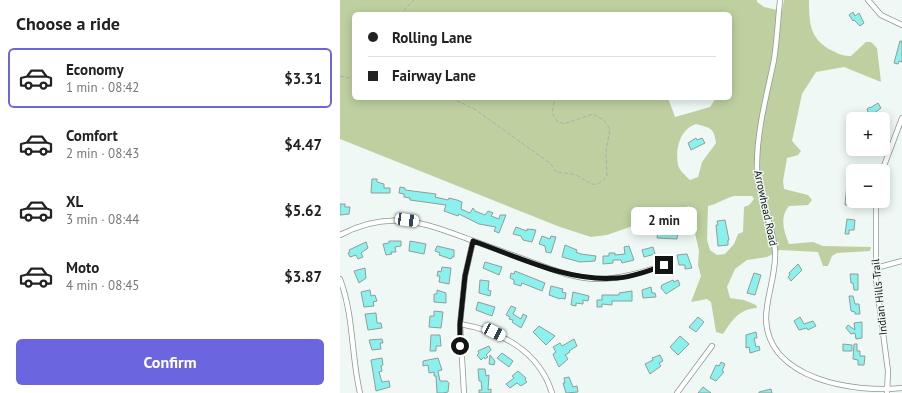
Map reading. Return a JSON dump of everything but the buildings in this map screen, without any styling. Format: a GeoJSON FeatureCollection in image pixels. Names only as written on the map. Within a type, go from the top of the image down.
{"type":"FeatureCollection","features":[{"type":"Feature","properties":{"kind":"street","name":"Arrowhead Road"},"geometry":{"type":"LineString","coordinates":[[780,0],[774,58],[759,136],[757,164],[758,180],[771,228],[775,253],[766,312],[769,333],[781,355],[802,373],[829,382],[887,391],[902,388]]}},
{"type":"Feature","properties":{"kind":"street"},"geometry":{"type":"LineString","coordinates":[[868,0],[881,15],[902,26]]}},
{"type":"Feature","properties":{"kind":"street"},"geometry":{"type":"LineString","coordinates":[[885,164],[902,118]]}},
{"type":"Feature","properties":{"kind":"street"},"geometry":{"type":"LineString","coordinates":[[896,134],[902,135]]}},
{"type":"Feature","properties":{"kind":"street","name":"Indian Hills Trail"},"geometry":{"type":"LineString","coordinates":[[876,208],[877,298],[888,371],[887,391]]}},
{"type":"Feature","properties":{"kind":"street"},"geometry":{"type":"LineString","coordinates":[[340,235],[368,224],[397,220],[430,224],[552,269],[585,278],[618,278],[642,273],[664,265]]}},
{"type":"Feature","properties":{"kind":"street"},"geometry":{"type":"LineString","coordinates":[[464,393],[460,324],[465,276],[473,241]]}},
{"type":"Feature","properties":{"kind":"street"},"geometry":{"type":"LineString","coordinates":[[876,268],[902,261]]}},
{"type":"Feature","properties":{"kind":"street"},"geometry":{"type":"LineString","coordinates":[[340,279],[350,313],[355,363],[360,393]]}},
{"type":"Feature","properties":{"kind":"street"},"geometry":{"type":"LineString","coordinates":[[460,324],[494,332],[518,346],[538,367],[545,377],[552,393]]}},
{"type":"Feature","properties":{"kind":"street"},"geometry":{"type":"LineString","coordinates":[[677,393],[712,346]]}},
{"type":"Feature","properties":{"kind":"path"},"geometry":{"type":"LineString","coordinates":[[407,12],[404,10],[414,0]]}},
{"type":"Feature","properties":{"kind":"path"},"geometry":{"type":"LineString","coordinates":[[340,76],[352,78]]}},
{"type":"Feature","properties":{"kind":"path"},"geometry":{"type":"LineString","coordinates":[[455,100],[476,110],[551,164],[556,172],[575,175],[589,183],[597,184],[602,182],[607,176],[606,152],[610,129],[604,120],[593,114],[564,124],[557,121],[552,113],[554,100]]}},
{"type":"Feature","properties":{"kind":"green space"},"geometry":{"type":"Polygon","coordinates":[[[340,0],[757,0],[757,2],[764,7],[782,11],[784,0],[809,0],[812,30],[815,36],[825,47],[840,54],[849,56],[851,56],[866,42],[871,42],[877,48],[881,82],[844,67],[816,72],[802,94],[792,141],[801,151],[798,155],[787,158],[783,181],[784,189],[808,195],[812,200],[808,205],[789,206],[786,211],[783,225],[789,244],[813,242],[823,246],[871,247],[870,251],[837,253],[832,256],[828,266],[823,266],[818,252],[780,250],[767,257],[747,260],[735,269],[727,287],[730,298],[744,300],[756,305],[757,308],[745,311],[737,316],[723,334],[716,332],[711,302],[707,299],[691,302],[701,276],[698,265],[699,251],[689,206],[607,235],[591,237],[560,227],[340,139],[340,0]],[[696,124],[686,130],[682,135],[677,153],[678,165],[690,180],[698,177],[702,162],[716,143],[714,134],[710,129],[696,124]],[[734,196],[708,206],[707,240],[710,250],[717,255],[725,254],[734,244],[738,234],[743,232],[744,207],[749,205],[754,199],[752,196],[734,196]]]}},
{"type":"Feature","properties":{"kind":"route"},"geometry":{"type":"LineString","coordinates":[[460,346],[460,324],[465,276],[473,241],[547,268],[585,278],[596,279],[632,276],[664,265]]}}]}
